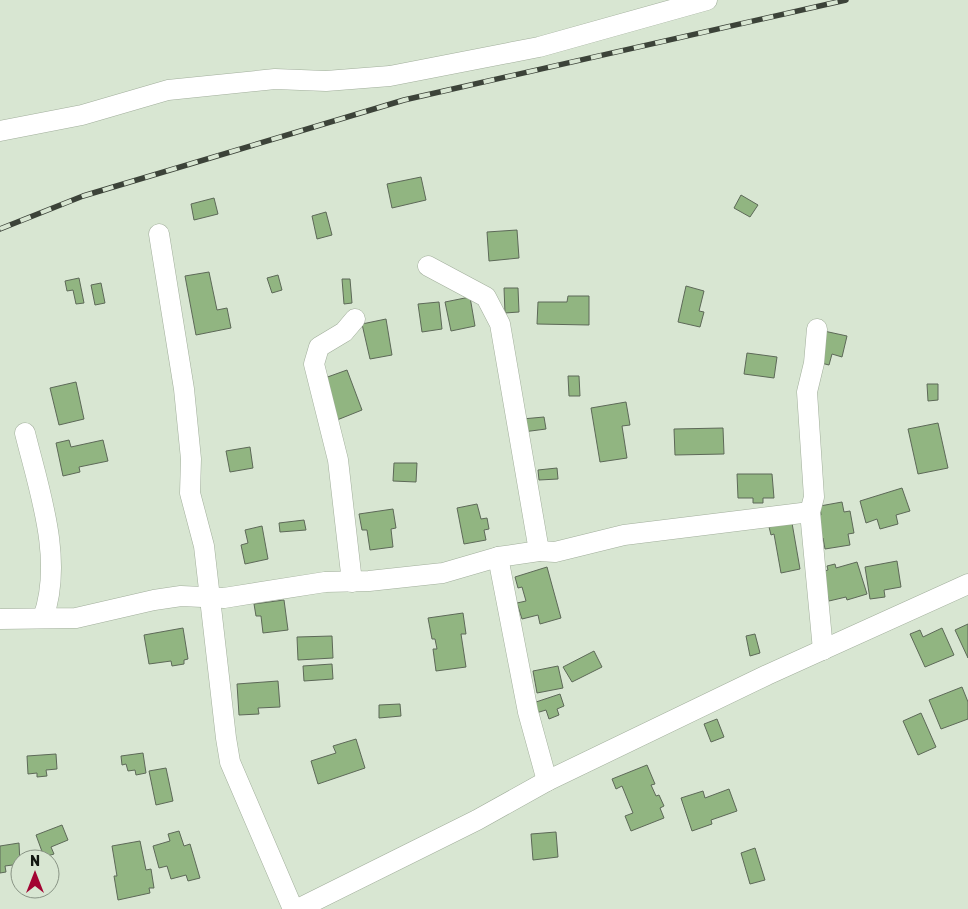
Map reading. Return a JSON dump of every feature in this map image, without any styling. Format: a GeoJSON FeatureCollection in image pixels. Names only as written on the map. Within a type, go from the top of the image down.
{"type":"FeatureCollection","features":[{"type":"Feature","properties":{"kind":"street"},"geometry":{"type":"LineString","coordinates":[[0,131],[82,116],[168,90],[275,79],[326,81],[390,76],[539,47],[707,0]]}},
{"type":"Feature","properties":{"kind":"street"},"geometry":{"type":"LineString","coordinates":[[159,234],[184,389],[192,459],[190,493],[204,546],[208,597],[230,762],[293,909]]}},
{"type":"Feature","properties":{"kind":"street"},"geometry":{"type":"LineString","coordinates":[[428,266],[486,297],[500,324],[539,551]]}},
{"type":"Feature","properties":{"kind":"street"},"geometry":{"type":"LineString","coordinates":[[352,582],[338,460],[314,364],[319,347],[344,332],[355,319]]}},
{"type":"Feature","properties":{"kind":"street"},"geometry":{"type":"LineString","coordinates":[[817,329],[814,363],[808,392],[814,496],[810,512],[823,650]]}},
{"type":"Feature","properties":{"kind":"street"},"geometry":{"type":"LineString","coordinates":[[25,433],[50,547],[49,596],[43,618]]}},
{"type":"Feature","properties":{"kind":"street"},"geometry":{"type":"LineString","coordinates":[[0,619],[76,618],[154,600],[182,596],[224,598],[325,582],[352,582],[443,573],[498,557],[539,551],[555,552],[624,535],[810,512]]}},
{"type":"Feature","properties":{"kind":"street"},"geometry":{"type":"LineString","coordinates":[[498,557],[528,712],[547,781]]}},
{"type":"Feature","properties":{"kind":"street"},"geometry":{"type":"LineString","coordinates":[[298,909],[476,820],[547,781],[823,650],[968,584]]}},
{"type":"Feature","properties":{"kind":"building"},"geometry":{"type":"Polygon","coordinates":[[[421,177],[426,200],[392,208],[387,184],[421,177]]]}},
{"type":"Feature","properties":{"kind":"building"},"geometry":{"type":"Polygon","coordinates":[[[741,195],[758,205],[750,217],[734,208],[741,195]]]}},
{"type":"Feature","properties":{"kind":"building"},"geometry":{"type":"Polygon","coordinates":[[[214,198],[218,214],[194,220],[191,204],[214,198]]]}},
{"type":"Feature","properties":{"kind":"building"},"geometry":{"type":"Polygon","coordinates":[[[326,212],[332,235],[317,239],[312,216],[326,212]]]}},
{"type":"Feature","properties":{"kind":"building"},"geometry":{"type":"Polygon","coordinates":[[[517,230],[519,258],[489,261],[487,232],[517,230]]]}},
{"type":"Feature","properties":{"kind":"building"},"geometry":{"type":"Polygon","coordinates":[[[209,272],[217,310],[227,308],[231,328],[196,335],[185,276],[209,272]]]}},
{"type":"Feature","properties":{"kind":"building"},"geometry":{"type":"Polygon","coordinates":[[[278,275],[282,290],[272,293],[267,278],[278,275]]]}},
{"type":"Feature","properties":{"kind":"building"},"geometry":{"type":"Polygon","coordinates":[[[79,278],[84,303],[76,304],[73,290],[67,291],[65,281],[79,278]]]}},
{"type":"Feature","properties":{"kind":"building"},"geometry":{"type":"Polygon","coordinates":[[[342,279],[350,279],[352,303],[344,304],[342,279]]]}},
{"type":"Feature","properties":{"kind":"building"},"geometry":{"type":"Polygon","coordinates":[[[101,283],[105,303],[95,305],[91,285],[101,283]]]}},
{"type":"Feature","properties":{"kind":"building"},"geometry":{"type":"Polygon","coordinates":[[[686,286],[704,291],[699,311],[704,312],[700,327],[678,322],[686,286]]]}},
{"type":"Feature","properties":{"kind":"building"},"geometry":{"type":"Polygon","coordinates":[[[504,288],[518,288],[519,312],[505,313],[504,288]]]}},
{"type":"Feature","properties":{"kind":"building"},"geometry":{"type":"Polygon","coordinates":[[[568,296],[589,296],[589,325],[537,324],[538,302],[567,302],[568,296]]]}},
{"type":"Feature","properties":{"kind":"building"},"geometry":{"type":"Polygon","coordinates":[[[470,297],[475,326],[451,331],[445,302],[470,297]]]}},
{"type":"Feature","properties":{"kind":"building"},"geometry":{"type":"Polygon","coordinates":[[[439,302],[442,329],[422,332],[418,304],[439,302]]]}},
{"type":"Feature","properties":{"kind":"building"},"geometry":{"type":"Polygon","coordinates":[[[386,319],[392,355],[370,359],[362,324],[386,319]]]}},
{"type":"Feature","properties":{"kind":"building"},"geometry":{"type":"Polygon","coordinates":[[[824,331],[847,336],[842,357],[832,354],[829,365],[817,362],[824,331]]]}},
{"type":"Feature","properties":{"kind":"building"},"geometry":{"type":"Polygon","coordinates":[[[747,353],[777,357],[774,378],[744,374],[747,353]]]}},
{"type":"Feature","properties":{"kind":"building"},"geometry":{"type":"Polygon","coordinates":[[[347,370],[362,410],[337,420],[322,379],[347,370]]]}},
{"type":"Feature","properties":{"kind":"building"},"geometry":{"type":"Polygon","coordinates":[[[568,376],[579,376],[580,396],[569,396],[568,376]]]}},
{"type":"Feature","properties":{"kind":"building"},"geometry":{"type":"Polygon","coordinates":[[[76,382],[84,419],[59,425],[50,388],[76,382]]]}},
{"type":"Feature","properties":{"kind":"building"},"geometry":{"type":"Polygon","coordinates":[[[927,384],[938,384],[938,400],[928,401],[927,384]]]}},
{"type":"Feature","properties":{"kind":"building"},"geometry":{"type":"Polygon","coordinates":[[[626,402],[630,425],[622,426],[627,458],[600,462],[591,408],[626,402]]]}},
{"type":"Feature","properties":{"kind":"building"},"geometry":{"type":"Polygon","coordinates":[[[544,417],[546,429],[523,432],[522,419],[544,417]]]}},
{"type":"Feature","properties":{"kind":"building"},"geometry":{"type":"Polygon","coordinates":[[[938,423],[948,468],[918,474],[908,429],[938,423]]]}},
{"type":"Feature","properties":{"kind":"building"},"geometry":{"type":"Polygon","coordinates":[[[723,428],[724,454],[675,455],[674,429],[723,428]]]}},
{"type":"Feature","properties":{"kind":"building"},"geometry":{"type":"Polygon","coordinates":[[[69,440],[71,447],[103,440],[108,461],[79,467],[80,472],[63,476],[56,443],[69,440]]]}},
{"type":"Feature","properties":{"kind":"building"},"geometry":{"type":"Polygon","coordinates":[[[250,447],[253,468],[230,472],[226,451],[250,447]]]}},
{"type":"Feature","properties":{"kind":"building"},"geometry":{"type":"Polygon","coordinates":[[[394,463],[417,463],[416,482],[393,481],[394,463]]]}},
{"type":"Feature","properties":{"kind":"building"},"geometry":{"type":"Polygon","coordinates":[[[557,468],[558,479],[539,480],[538,470],[557,468]]]}},
{"type":"Feature","properties":{"kind":"building"},"geometry":{"type":"Polygon","coordinates":[[[737,474],[772,474],[774,498],[763,498],[763,503],[753,503],[753,498],[738,498],[737,474]]]}},
{"type":"Feature","properties":{"kind":"building"},"geometry":{"type":"Polygon","coordinates":[[[902,488],[910,511],[896,515],[898,524],[880,529],[877,519],[866,523],[860,501],[902,488]]]}},
{"type":"Feature","properties":{"kind":"building"},"geometry":{"type":"Polygon","coordinates":[[[842,502],[844,512],[850,511],[854,533],[848,534],[850,545],[825,549],[823,538],[820,539],[815,517],[821,515],[820,506],[842,502]]]}},
{"type":"Feature","properties":{"kind":"building"},"geometry":{"type":"Polygon","coordinates":[[[477,504],[481,519],[487,518],[489,529],[484,530],[486,540],[464,544],[457,508],[477,504]]]}},
{"type":"Feature","properties":{"kind":"building"},"geometry":{"type":"Polygon","coordinates":[[[393,509],[396,528],[391,529],[393,547],[370,550],[367,530],[362,530],[359,514],[393,509]]]}},
{"type":"Feature","properties":{"kind":"building"},"geometry":{"type":"Polygon","coordinates":[[[304,520],[306,530],[280,532],[279,523],[304,520]]]}},
{"type":"Feature","properties":{"kind":"building"},"geometry":{"type":"Polygon","coordinates":[[[792,523],[800,569],[781,573],[774,534],[771,535],[769,527],[792,523]]]}},
{"type":"Feature","properties":{"kind":"building"},"geometry":{"type":"Polygon","coordinates":[[[262,526],[268,559],[245,564],[241,545],[248,543],[245,530],[262,526]]]}},
{"type":"Feature","properties":{"kind":"building"},"geometry":{"type":"Polygon","coordinates":[[[897,561],[901,587],[884,590],[885,597],[870,599],[865,567],[897,561]]]}},
{"type":"Feature","properties":{"kind":"building"},"geometry":{"type":"Polygon","coordinates":[[[857,562],[867,594],[847,600],[846,597],[829,601],[820,572],[828,570],[827,566],[835,564],[836,568],[857,562]]]}},
{"type":"Feature","properties":{"kind":"building"},"geometry":{"type":"Polygon","coordinates":[[[547,567],[561,618],[540,624],[538,615],[522,619],[517,603],[526,601],[522,587],[518,588],[515,577],[547,567]]]}},
{"type":"Feature","properties":{"kind":"building"},"geometry":{"type":"Polygon","coordinates":[[[284,600],[288,630],[263,633],[261,616],[256,616],[254,604],[284,600]]]}},
{"type":"Feature","properties":{"kind":"building"},"geometry":{"type":"Polygon","coordinates":[[[463,613],[466,634],[461,634],[466,667],[436,671],[433,649],[437,649],[435,639],[432,639],[428,618],[463,613]]]}},
{"type":"Feature","properties":{"kind":"building"},"geometry":{"type":"Polygon","coordinates":[[[968,624],[968,658],[955,630],[968,624]]]}},
{"type":"Feature","properties":{"kind":"building"},"geometry":{"type":"Polygon","coordinates":[[[183,628],[188,659],[184,660],[184,664],[172,666],[171,661],[149,664],[144,635],[183,628]]]}},
{"type":"Feature","properties":{"kind":"building"},"geometry":{"type":"Polygon","coordinates":[[[942,628],[954,655],[925,667],[910,634],[920,630],[923,637],[942,628]]]}},
{"type":"Feature","properties":{"kind":"building"},"geometry":{"type":"Polygon","coordinates":[[[755,634],[760,653],[750,656],[746,636],[755,634]]]}},
{"type":"Feature","properties":{"kind":"building"},"geometry":{"type":"Polygon","coordinates":[[[332,636],[333,658],[298,660],[297,637],[332,636]]]}},
{"type":"Feature","properties":{"kind":"building"},"geometry":{"type":"Polygon","coordinates":[[[594,651],[602,667],[572,682],[563,667],[594,651]]]}},
{"type":"Feature","properties":{"kind":"building"},"geometry":{"type":"Polygon","coordinates":[[[332,664],[333,679],[304,681],[303,666],[332,664]]]}},
{"type":"Feature","properties":{"kind":"building"},"geometry":{"type":"Polygon","coordinates":[[[558,666],[563,688],[537,693],[533,671],[558,666]]]}},
{"type":"Feature","properties":{"kind":"building"},"geometry":{"type":"Polygon","coordinates":[[[278,681],[280,707],[258,708],[259,714],[239,715],[237,684],[278,681]]]}},
{"type":"Feature","properties":{"kind":"building"},"geometry":{"type":"Polygon","coordinates":[[[962,687],[968,702],[968,719],[941,729],[929,700],[962,687]]]}},
{"type":"Feature","properties":{"kind":"building"},"geometry":{"type":"Polygon","coordinates":[[[560,694],[564,706],[557,709],[559,715],[549,719],[546,710],[536,713],[533,703],[560,694]]]}},
{"type":"Feature","properties":{"kind":"building"},"geometry":{"type":"Polygon","coordinates":[[[400,704],[401,716],[379,718],[379,705],[400,704]]]}},
{"type":"Feature","properties":{"kind":"building"},"geometry":{"type":"Polygon","coordinates":[[[921,713],[936,747],[918,755],[903,721],[921,713]]]}},
{"type":"Feature","properties":{"kind":"building"},"geometry":{"type":"Polygon","coordinates":[[[717,719],[724,737],[711,742],[704,724],[717,719]]]}},
{"type":"Feature","properties":{"kind":"building"},"geometry":{"type":"Polygon","coordinates":[[[356,739],[365,768],[318,784],[311,761],[336,753],[333,746],[356,739]]]}},
{"type":"Feature","properties":{"kind":"building"},"geometry":{"type":"Polygon","coordinates":[[[143,753],[146,773],[136,775],[135,770],[128,771],[126,764],[122,765],[121,756],[143,753]]]}},
{"type":"Feature","properties":{"kind":"building"},"geometry":{"type":"Polygon","coordinates":[[[56,754],[57,769],[46,770],[47,776],[37,777],[37,773],[28,774],[27,756],[56,754]]]}},
{"type":"Feature","properties":{"kind":"building"},"geometry":{"type":"Polygon","coordinates":[[[647,765],[655,784],[651,785],[656,796],[659,795],[664,806],[660,808],[664,818],[631,831],[625,816],[633,813],[622,786],[616,789],[612,779],[647,765]]]}},
{"type":"Feature","properties":{"kind":"building"},"geometry":{"type":"Polygon","coordinates":[[[166,768],[173,801],[156,805],[149,771],[166,768]]]}},
{"type":"Feature","properties":{"kind":"building"},"geometry":{"type":"Polygon","coordinates":[[[729,789],[737,811],[711,820],[712,824],[692,831],[681,798],[703,791],[705,798],[729,789]]]}},
{"type":"Feature","properties":{"kind":"building"},"geometry":{"type":"Polygon","coordinates":[[[62,825],[68,840],[51,847],[52,849],[41,849],[36,835],[62,825]]]}},
{"type":"Feature","properties":{"kind":"building"},"geometry":{"type":"Polygon","coordinates":[[[179,831],[184,846],[190,844],[200,878],[188,881],[186,875],[171,879],[167,866],[159,868],[153,846],[170,841],[168,834],[179,831]]]}},
{"type":"Feature","properties":{"kind":"building"},"geometry":{"type":"Polygon","coordinates":[[[556,832],[558,857],[533,860],[531,834],[556,832]]]}},
{"type":"Feature","properties":{"kind":"building"},"geometry":{"type":"Polygon","coordinates":[[[140,841],[146,870],[151,869],[154,888],[149,888],[150,893],[118,900],[114,876],[117,876],[112,846],[140,841]]]}},
{"type":"Feature","properties":{"kind":"building"},"geometry":{"type":"Polygon","coordinates":[[[19,843],[19,849],[10,849],[10,865],[5,866],[6,872],[0,873],[0,846],[19,843]]]}},
{"type":"Feature","properties":{"kind":"building"},"geometry":{"type":"Polygon","coordinates":[[[755,848],[765,880],[750,884],[741,853],[755,848]]]}},
{"type":"Feature","properties":{"kind":"railway"},"geometry":{"type":"LineString","coordinates":[[0,229],[83,196],[404,100],[846,0]]}}]}
